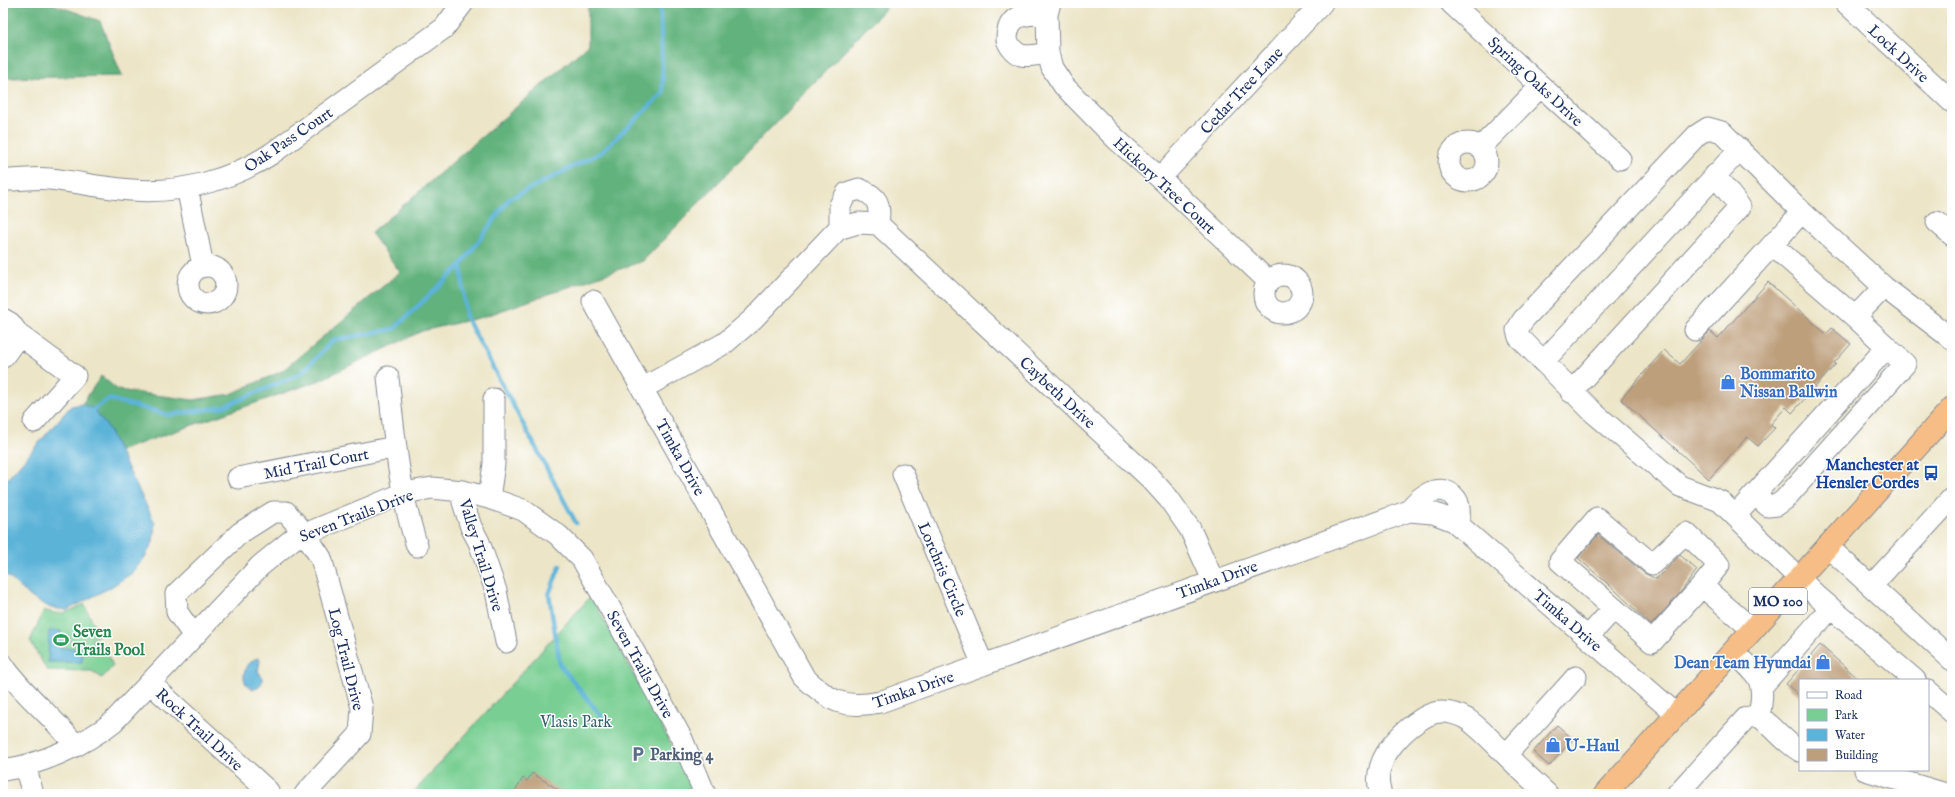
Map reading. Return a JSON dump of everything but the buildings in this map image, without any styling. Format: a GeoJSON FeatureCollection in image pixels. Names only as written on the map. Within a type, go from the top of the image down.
{"type":"FeatureCollection","features":[{"type":"Feature","properties":{"kind":"highway","name":"MO 100"},"geometry":{"type":"LineString","coordinates":[[1605,794],[1952,408]]}},
{"type":"Feature","properties":{"kind":"street","name":"Oak Pass Court"},"geometry":{"type":"LineString","coordinates":[[5,180],[49,178],[82,185],[134,191],[187,187],[232,175],[254,166],[444,28],[463,3]]}},
{"type":"Feature","properties":{"kind":"street","name":"Cedar Tree Lane"},"geometry":{"type":"LineString","coordinates":[[1160,178],[1322,3]]}},
{"type":"Feature","properties":{"kind":"street","name":"Spring Oaks Drive"},"geometry":{"type":"LineString","coordinates":[[1451,3],[1620,159]]}},
{"type":"Feature","properties":{"kind":"street","name":"Lock Drive"},"geometry":{"type":"LineString","coordinates":[[1846,3],[1952,102]]}},
{"type":"Feature","properties":{"kind":"street"},"geometry":{"type":"LineString","coordinates":[[1048,8],[1014,19],[1009,25],[1007,40],[1015,52],[1021,56],[1048,53]]}},
{"type":"Feature","properties":{"kind":"street","name":"Hickory Tree Court"},"geometry":{"type":"LineString","coordinates":[[1048,8],[1048,53],[1052,68],[1064,86],[1117,140],[1160,178],[1269,282]]}},
{"type":"Feature","properties":{"kind":"street"},"geometry":{"type":"LineString","coordinates":[[1480,148],[1541,86]]}},
{"type":"Feature","properties":{"kind":"street"},"geometry":{"type":"LineString","coordinates":[[1914,679],[1799,578],[1720,501],[1680,486],[1594,413],[1543,362],[1520,336],[1517,330],[1523,320],[1697,135],[1708,128],[1722,132],[1802,212],[1884,286],[1952,339]]}},
{"type":"Feature","properties":{"kind":"street"},"geometry":{"type":"LineString","coordinates":[[1543,362],[1740,149]]}},
{"type":"Feature","properties":{"kind":"street"},"geometry":{"type":"LineString","coordinates":[[1572,392],[1740,207],[1715,175]]}},
{"type":"Feature","properties":{"kind":"street"},"geometry":{"type":"LineString","coordinates":[[187,187],[203,266]]}},
{"type":"Feature","properties":{"kind":"street"},"geometry":{"type":"LineString","coordinates":[[643,388],[725,344],[753,319],[840,228],[858,223],[878,224],[880,214],[878,204],[871,193],[859,189],[847,193],[840,205],[840,228]]}},
{"type":"Feature","properties":{"kind":"street"},"geometry":{"type":"LineString","coordinates":[[1694,330],[1802,212]]}},
{"type":"Feature","properties":{"kind":"street","name":"Caybeth Drive"},"geometry":{"type":"LineString","coordinates":[[878,224],[1151,479],[1169,499],[1190,529],[1213,580]]}},
{"type":"Feature","properties":{"kind":"street"},"geometry":{"type":"LineString","coordinates":[[1754,494],[1768,506],[1777,505],[1840,438],[1905,364],[1855,317],[1772,245]]}},
{"type":"Feature","properties":{"kind":"street"},"geometry":{"type":"LineString","coordinates":[[1855,317],[1884,286]]}},
{"type":"Feature","properties":{"kind":"street","name":"Timka Drive"},"geometry":{"type":"LineString","coordinates":[[593,301],[804,677],[816,688],[834,700],[844,704],[860,706],[880,702],[1213,580],[1410,511],[1433,513],[1454,521],[1677,715]]}},
{"type":"Feature","properties":{"kind":"street"},"geometry":{"type":"LineString","coordinates":[[3,319],[10,323],[19,335],[75,376],[34,422]]}},
{"type":"Feature","properties":{"kind":"street"},"geometry":{"type":"LineString","coordinates":[[3,357],[19,335]]}},
{"type":"Feature","properties":{"kind":"street"},"geometry":{"type":"LineString","coordinates":[[1735,516],[1887,347]]}},
{"type":"Feature","properties":{"kind":"street"},"geometry":{"type":"LineString","coordinates":[[388,377],[395,448],[407,515],[418,546]]}},
{"type":"Feature","properties":{"kind":"street","name":"Valley Trail Drive"},"geometry":{"type":"LineString","coordinates":[[489,498],[494,464],[494,399]]}},
{"type":"Feature","properties":{"kind":"street"},"geometry":{"type":"LineString","coordinates":[[1820,421],[1840,438]]}},
{"type":"Feature","properties":{"kind":"street","name":"Mid Trail Court"},"geometry":{"type":"LineString","coordinates":[[238,478],[395,448]]}},
{"type":"Feature","properties":{"kind":"street","name":"Lorchris Circle"},"geometry":{"type":"LineString","coordinates":[[903,474],[983,665]]}},
{"type":"Feature","properties":{"kind":"street","name":"Seven Trails Drive"},"geometry":{"type":"LineString","coordinates":[[3,770],[25,766],[75,745],[100,732],[113,722],[260,566],[293,539],[404,493],[432,488],[462,491],[489,498],[523,510],[558,535],[582,559],[682,739],[705,794]]}},
{"type":"Feature","properties":{"kind":"street","name":"Valley Trail Drive"},"geometry":{"type":"LineString","coordinates":[[462,491],[463,502],[471,527],[479,542],[496,591],[506,642]]}},
{"type":"Feature","properties":{"kind":"street"},"geometry":{"type":"LineString","coordinates":[[1871,586],[1952,498]]}},
{"type":"Feature","properties":{"kind":"street","name":"Log Trail Drive"},"geometry":{"type":"LineString","coordinates":[[194,636],[177,612],[176,594],[240,533],[273,512],[286,512],[305,534],[320,558],[362,708],[360,734],[305,794]]}},
{"type":"Feature","properties":{"kind":"street"},"geometry":{"type":"LineString","coordinates":[[1597,518],[1652,564],[1686,533],[1719,565],[1702,586],[1652,642],[1560,561],[1597,518]]}},
{"type":"Feature","properties":{"kind":"street"},"geometry":{"type":"LineString","coordinates":[[1828,546],[1952,660]]}},
{"type":"Feature","properties":{"kind":"street"},"geometry":{"type":"LineString","coordinates":[[1702,586],[1753,630]]}},
{"type":"Feature","properties":{"kind":"street"},"geometry":{"type":"LineString","coordinates":[[1588,637],[1614,608]]}},
{"type":"Feature","properties":{"kind":"street"},"geometry":{"type":"LineString","coordinates":[[1762,686],[1832,608]]}},
{"type":"Feature","properties":{"kind":"street"},"geometry":{"type":"LineString","coordinates":[[1733,652],[1759,677],[1762,686],[1759,717]]}},
{"type":"Feature","properties":{"kind":"street"},"geometry":{"type":"LineString","coordinates":[[3,665],[21,689],[62,728],[75,745]]}},
{"type":"Feature","properties":{"kind":"street"},"geometry":{"type":"LineString","coordinates":[[1506,755],[1576,677]]}},
{"type":"Feature","properties":{"kind":"street","name":"Rock Trail Drive"},"geometry":{"type":"LineString","coordinates":[[150,683],[268,793]]}},
{"type":"Feature","properties":{"kind":"street"},"geometry":{"type":"LineString","coordinates":[[1929,692],[1952,712]]}},
{"type":"Feature","properties":{"kind":"street"},"geometry":{"type":"LineString","coordinates":[[1381,794],[1378,780],[1379,771],[1383,759],[1392,745],[1410,727],[1424,718],[1440,712],[1452,713],[1466,719],[1481,730],[1547,794]]}},
{"type":"Feature","properties":{"kind":"street"},"geometry":{"type":"LineString","coordinates":[[1677,794],[1746,718],[1754,716],[1759,717],[1799,750]]}},
{"type":"Feature","properties":{"kind":"street"},"geometry":{"type":"LineString","coordinates":[[25,766],[33,794]]}},
{"type":"Feature","properties":{"kind":"street"},"geometry":{"type":"LineString","coordinates":[[1868,771],[1946,794]]}},
{"type":"Feature","properties":{"kind":"green space"},"geometry":{"type":"Polygon","coordinates":[[[3,3],[50,3],[100,21],[122,76],[3,78],[3,3]]]}},
{"type":"Feature","properties":{"kind":"green space"},"geometry":{"type":"Polygon","coordinates":[[[588,3],[885,3],[887,7],[643,261],[483,317],[422,331],[318,381],[119,451],[107,426],[82,404],[101,376],[118,390],[193,400],[231,394],[282,371],[400,272],[371,233],[588,45],[588,3]]]}},
{"type":"Feature","properties":{"kind":"green space","name":"Vlasis Park"},"geometry":{"type":"Polygon","coordinates":[[[591,596],[698,794],[412,794],[591,596]]]}},
{"type":"Feature","properties":{"kind":"green space","name":"Seven Trails Pool"},"geometry":{"type":"Polygon","coordinates":[[[84,604],[99,635],[92,639],[96,648],[103,645],[113,666],[102,678],[92,671],[47,670],[30,641],[44,610],[55,613],[64,613],[84,604]]]}},
{"type":"Feature","properties":{"kind":"water"},"geometry":{"type":"Polygon","coordinates":[[[82,404],[94,409],[107,426],[155,523],[153,542],[145,557],[132,573],[111,587],[67,610],[51,608],[32,598],[3,572],[3,484],[71,406],[82,404]]]}},
{"type":"Feature","properties":{"kind":"water"},"geometry":{"type":"Polygon","coordinates":[[[49,631],[61,631],[60,648],[82,649],[82,662],[48,662],[49,631]]]}},
{"type":"Feature","properties":{"kind":"water"},"geometry":{"type":"Polygon","coordinates":[[[258,658],[260,661],[258,671],[262,677],[262,682],[258,688],[254,689],[245,683],[244,673],[249,664],[258,658]]]}},
{"type":"Feature","properties":{"kind":"waterway"},"geometry":{"type":"LineString","coordinates":[[576,523],[466,317],[461,265],[509,199],[602,152],[663,93],[660,3]]}},
{"type":"Feature","properties":{"kind":"waterway"},"geometry":{"type":"LineString","coordinates":[[94,409],[109,399],[169,415],[223,407],[302,373],[333,340],[394,329],[461,265]]}},
{"type":"Feature","properties":{"kind":"waterway"},"geometry":{"type":"LineString","coordinates":[[560,566],[549,594],[560,665],[601,716]]}},
{"type":"Feature","properties":{"kind":"place","name":"Bommarito Nissan Ballwin"},"geometry":{"type":"Point","coordinates":[1728,382]}},
{"type":"Feature","properties":{"kind":"place","name":"Manchester at Hensler Cordes"},"geometry":{"type":"Point","coordinates":[1931,473]}},
{"type":"Feature","properties":{"kind":"place","name":"Seven Trails Pool"},"geometry":{"type":"Point","coordinates":[61,640]}},
{"type":"Feature","properties":{"kind":"place","name":"Dean Team Hyundai"},"geometry":{"type":"Point","coordinates":[1823,662]}},
{"type":"Feature","properties":{"kind":"place","name":"U-Haul"},"geometry":{"type":"Point","coordinates":[1553,745]}},
{"type":"Feature","properties":{"kind":"place","name":"Parking 4"},"geometry":{"type":"Point","coordinates":[638,754]}}]}
